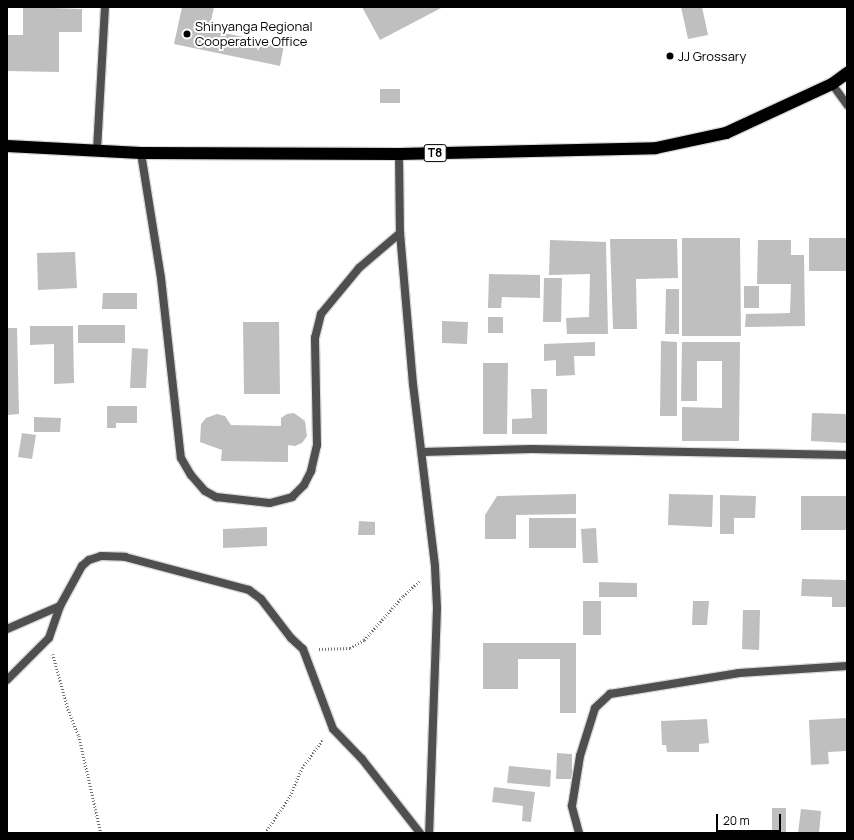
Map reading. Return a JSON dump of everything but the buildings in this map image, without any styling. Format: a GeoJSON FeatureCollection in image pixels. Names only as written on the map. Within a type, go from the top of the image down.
{"type":"FeatureCollection","features":[{"type":"Feature","properties":{"kind":"highway","name":"T8"},"geometry":{"type":"LineString","coordinates":[[7,146],[141,153],[399,154],[656,148],[726,133],[832,84],[847,73]]}},
{"type":"Feature","properties":{"kind":"street"},"geometry":{"type":"LineString","coordinates":[[97,150],[105,7]]}},
{"type":"Feature","properties":{"kind":"street"},"geometry":{"type":"LineString","coordinates":[[832,84],[847,105]]}},
{"type":"Feature","properties":{"kind":"street"},"geometry":{"type":"LineString","coordinates":[[141,153],[161,278],[181,458],[191,475],[205,491],[216,497],[270,503],[292,497],[304,484],[311,471],[317,445],[315,338],[321,314],[359,268],[400,233]]}},
{"type":"Feature","properties":{"kind":"street"},"geometry":{"type":"LineString","coordinates":[[399,154],[400,233],[422,452],[436,567],[437,608],[429,833]]}},
{"type":"Feature","properties":{"kind":"street"},"geometry":{"type":"LineString","coordinates":[[422,452],[532,449],[847,455]]}},
{"type":"Feature","properties":{"kind":"street"},"geometry":{"type":"LineString","coordinates":[[7,680],[49,638],[60,606],[82,566],[89,560],[113,555],[211,578],[249,590],[261,599],[291,638],[303,649],[333,729],[362,759],[420,833]]}},
{"type":"Feature","properties":{"kind":"street"},"geometry":{"type":"LineString","coordinates":[[7,629],[60,606]]}},
{"type":"Feature","properties":{"kind":"street"},"geometry":{"type":"LineString","coordinates":[[579,833],[572,806],[580,756],[595,708],[610,694],[739,673],[847,666]]}},
{"type":"Feature","properties":{"kind":"path"},"geometry":{"type":"LineString","coordinates":[[303,649],[350,648],[364,640],[403,596],[436,567]]}},
{"type":"Feature","properties":{"kind":"path"},"geometry":{"type":"LineString","coordinates":[[49,638],[68,709],[79,736],[101,833]]}},
{"type":"Feature","properties":{"kind":"path"},"geometry":{"type":"LineString","coordinates":[[265,833],[290,796],[302,768],[333,729]]}},
{"type":"Feature","properties":{"kind":"place","name":"Shinyanga Regional Cooperative Office"},"geometry":{"type":"Point","coordinates":[187,34]}},
{"type":"Feature","properties":{"kind":"place","name":"JJ Grossary"},"geometry":{"type":"Point","coordinates":[670,56]}}]}
